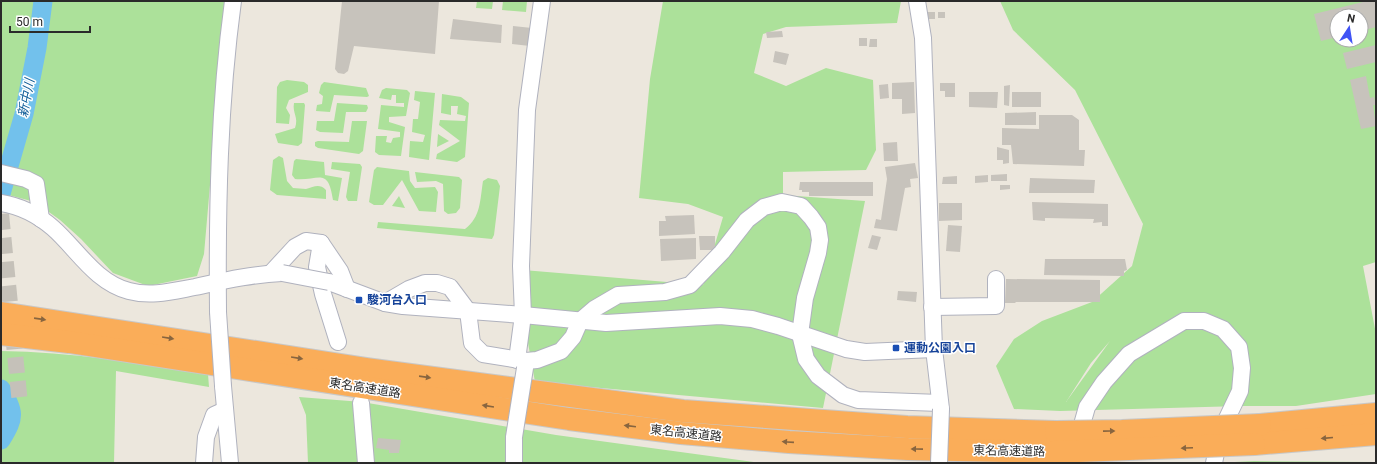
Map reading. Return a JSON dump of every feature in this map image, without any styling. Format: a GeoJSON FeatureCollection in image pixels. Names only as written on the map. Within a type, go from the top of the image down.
{"type":"FeatureCollection","features":[{"type":"Feature","properties":{"kind":"highway","name":"東名高速道路"},"geometry":{"type":"LineString","coordinates":[[1,313],[367,369],[683,412],[907,427],[1061,449]]}},
{"type":"Feature","properties":{"kind":"highway","name":"東名高速道路"},"geometry":{"type":"LineString","coordinates":[[1,334],[76,344],[569,419],[681,433],[789,442],[900,448],[1061,449],[1122,431],[1257,434],[1372,434]]}},
{"type":"Feature","properties":{"kind":"highway"},"geometry":{"type":"LineString","coordinates":[[1292,422],[1376,406]]}},
{"type":"Feature","properties":{"kind":"highway","name":"東名高速道路"},"geometry":{"type":"LineString","coordinates":[[1257,434],[1292,422],[1376,414]]}},
{"type":"Feature","properties":{"kind":"street"},"geometry":{"type":"LineString","coordinates":[[230,463],[218,312],[217,223],[225,64],[233,1]]}},
{"type":"Feature","properties":{"kind":"street"},"geometry":{"type":"LineString","coordinates":[[514,463],[514,437],[523,363],[521,266],[527,110],[542,1]]}},
{"type":"Feature","properties":{"kind":"street"},"geometry":{"type":"LineString","coordinates":[[916,1],[923,38],[932,307],[934,349],[940,406],[939,463]]}},
{"type":"Feature","properties":{"kind":"street"},"geometry":{"type":"LineString","coordinates":[[1,173],[26,179],[36,184],[41,219]]}},
{"type":"Feature","properties":{"kind":"street"},"geometry":{"type":"LineString","coordinates":[[385,303],[409,289],[425,283],[437,283],[450,287],[468,311],[472,343],[483,354],[523,363],[537,360],[561,350],[573,337],[580,321],[594,309],[618,295],[665,292],[690,285],[722,252],[747,220],[764,207],[782,202],[801,206],[811,216],[818,227],[820,240],[818,253],[805,298],[800,334],[806,359],[818,376],[843,395],[858,400],[940,406]]}},
{"type":"Feature","properties":{"kind":"street"},"geometry":{"type":"LineString","coordinates":[[1,203],[26,210],[41,219],[53,228],[102,278],[128,291],[143,294],[159,294],[218,282],[276,273],[329,282],[385,303],[403,306],[606,323],[720,316],[752,320],[846,349],[865,352],[934,349]]}},
{"type":"Feature","properties":{"kind":"street"},"geometry":{"type":"LineString","coordinates":[[276,273],[294,247],[306,240],[321,243],[340,271],[347,289]]}},
{"type":"Feature","properties":{"kind":"street"},"geometry":{"type":"LineString","coordinates":[[321,243],[317,267],[322,294],[338,342]]}},
{"type":"Feature","properties":{"kind":"street"},"geometry":{"type":"LineString","coordinates":[[932,307],[996,306],[996,279]]}},
{"type":"Feature","properties":{"kind":"street"},"geometry":{"type":"LineString","coordinates":[[1061,449],[1104,382],[1129,354],[1184,321],[1204,321],[1223,329],[1239,348],[1242,368],[1240,391],[1220,433],[1214,463]]}},
{"type":"Feature","properties":{"kind":"street"},"geometry":{"type":"LineString","coordinates":[[361,403],[366,463]]}},
{"type":"Feature","properties":{"kind":"street"},"geometry":{"type":"LineString","coordinates":[[204,463],[206,437],[214,415],[225,410]]}},
{"type":"Feature","properties":{"kind":"green space"},"geometry":{"type":"Polygon","coordinates":[[[1,1],[232,1],[218,93],[204,254],[197,276],[148,286],[113,273],[81,239],[60,220],[35,202],[1,193],[1,1]]]}},
{"type":"Feature","properties":{"kind":"green space"},"geometry":{"type":"Polygon","coordinates":[[[477,1],[493,1],[492,9],[476,8],[477,1]]]}},
{"type":"Feature","properties":{"kind":"green space"},"geometry":{"type":"Polygon","coordinates":[[[503,1],[527,1],[526,12],[502,10],[503,1]]]}},
{"type":"Feature","properties":{"kind":"green space"},"geometry":{"type":"Polygon","coordinates":[[[663,1],[901,1],[897,23],[786,27],[763,34],[754,73],[786,86],[826,68],[873,80],[876,150],[866,170],[783,172],[783,195],[865,201],[823,408],[535,382],[523,315],[523,270],[703,285],[723,217],[688,204],[639,198],[650,79],[663,1]]]}},
{"type":"Feature","properties":{"kind":"green space"},"geometry":{"type":"Polygon","coordinates":[[[1000,1],[1376,1],[1376,262],[1363,266],[1376,334],[1376,394],[1296,406],[1060,411],[1014,409],[996,366],[1014,339],[1042,321],[1092,302],[1132,266],[1143,224],[1075,90],[1013,30],[1000,1]],[[1110,341],[1091,363],[1066,402],[1110,341]]]}},
{"type":"Feature","properties":{"kind":"green space"},"geometry":{"type":"Polygon","coordinates":[[[287,80],[304,82],[308,85],[308,92],[289,100],[286,108],[290,115],[289,124],[276,123],[277,87],[280,82],[287,80]]]}},
{"type":"Feature","properties":{"kind":"green space"},"geometry":{"type":"Polygon","coordinates":[[[324,82],[366,88],[369,96],[334,95],[330,112],[316,111],[317,105],[322,104],[323,96],[319,93],[321,85],[324,82]]]}},
{"type":"Feature","properties":{"kind":"green space"},"geometry":{"type":"Polygon","coordinates":[[[386,88],[407,90],[410,93],[406,116],[389,117],[389,122],[405,127],[401,156],[379,155],[375,152],[376,136],[387,136],[386,142],[391,143],[393,138],[400,137],[400,132],[378,129],[381,105],[404,107],[404,103],[396,103],[396,95],[392,95],[391,100],[379,98],[382,90],[386,88]]]}},
{"type":"Feature","properties":{"kind":"green space"},"geometry":{"type":"Polygon","coordinates":[[[415,91],[435,93],[429,160],[409,157],[410,141],[423,142],[425,135],[412,132],[413,119],[418,119],[420,102],[414,100],[415,91]]]}},
{"type":"Feature","properties":{"kind":"green space"},"geometry":{"type":"Polygon","coordinates":[[[442,94],[461,97],[469,103],[465,157],[457,162],[436,159],[437,154],[460,141],[439,125],[440,120],[465,121],[466,116],[457,114],[458,106],[451,106],[451,115],[441,113],[442,94]]]}},
{"type":"Feature","properties":{"kind":"green space"},"geometry":{"type":"Polygon","coordinates":[[[294,103],[304,103],[305,105],[302,143],[298,146],[278,143],[275,134],[295,128],[296,121],[294,103]]]}},
{"type":"Feature","properties":{"kind":"green space"},"geometry":{"type":"Polygon","coordinates":[[[337,103],[367,105],[368,108],[366,112],[346,112],[343,133],[320,132],[316,130],[317,121],[334,121],[337,103]]]}},
{"type":"Feature","properties":{"kind":"green space"},"geometry":{"type":"Polygon","coordinates":[[[352,121],[367,121],[363,151],[359,154],[318,148],[315,146],[315,142],[318,141],[349,142],[352,121]]]}},
{"type":"Feature","properties":{"kind":"green space"},"geometry":{"type":"Polygon","coordinates":[[[438,134],[449,141],[437,147],[438,134]]]}},
{"type":"Feature","properties":{"kind":"green space"},"geometry":{"type":"Polygon","coordinates":[[[279,156],[283,158],[287,181],[293,188],[306,189],[316,186],[321,187],[326,190],[326,199],[277,195],[270,190],[273,160],[279,156]]]}},
{"type":"Feature","properties":{"kind":"green space"},"geometry":{"type":"Polygon","coordinates":[[[296,159],[324,162],[325,175],[342,178],[338,201],[333,200],[331,189],[325,179],[295,179],[292,175],[294,161],[296,159]]]}},
{"type":"Feature","properties":{"kind":"green space"},"geometry":{"type":"Polygon","coordinates":[[[332,162],[360,164],[362,167],[357,201],[348,201],[346,197],[350,172],[331,169],[332,162]]]}},
{"type":"Feature","properties":{"kind":"green space"},"geometry":{"type":"Polygon","coordinates":[[[377,167],[409,171],[410,181],[415,188],[435,187],[438,192],[436,212],[419,211],[402,180],[383,205],[374,205],[369,202],[374,170],[377,167]]]}},
{"type":"Feature","properties":{"kind":"green space"},"geometry":{"type":"Polygon","coordinates":[[[415,172],[459,177],[462,180],[460,208],[456,213],[448,214],[444,211],[443,184],[436,181],[417,182],[415,172]]]}},
{"type":"Feature","properties":{"kind":"green space"},"geometry":{"type":"Polygon","coordinates":[[[488,178],[497,180],[500,186],[494,235],[492,239],[377,228],[378,222],[465,229],[477,214],[483,181],[488,178]]]}},
{"type":"Feature","properties":{"kind":"green space"},"geometry":{"type":"Polygon","coordinates":[[[399,196],[405,208],[392,206],[399,196]]]}},
{"type":"Feature","properties":{"kind":"green space"},"geometry":{"type":"Polygon","coordinates":[[[1,351],[53,353],[131,362],[208,374],[209,387],[116,371],[114,463],[1,463],[1,351]]]}},
{"type":"Feature","properties":{"kind":"green space"},"geometry":{"type":"Polygon","coordinates":[[[299,397],[362,402],[556,435],[761,463],[308,463],[306,415],[299,397]]]}},
{"type":"Feature","properties":{"kind":"green space"},"geometry":{"type":"Polygon","coordinates":[[[1254,461],[1376,462],[1376,463],[1215,463],[1254,461]]]}},
{"type":"Feature","properties":{"kind":"building"},"geometry":{"type":"Polygon","coordinates":[[[342,1],[439,1],[435,54],[354,46],[348,71],[344,74],[338,73],[335,69],[342,1]]]}},
{"type":"Feature","properties":{"kind":"building"},"geometry":{"type":"Polygon","coordinates":[[[1367,1],[1376,1],[1376,27],[1369,29],[1369,8],[1338,8],[1367,1]]]}},
{"type":"Feature","properties":{"kind":"building"},"geometry":{"type":"Polygon","coordinates":[[[1329,10],[1329,39],[1321,41],[1314,14],[1329,10]]]}},
{"type":"Feature","properties":{"kind":"building"},"geometry":{"type":"Polygon","coordinates":[[[927,12],[935,12],[935,19],[927,19],[927,12]]]}},
{"type":"Feature","properties":{"kind":"building"},"geometry":{"type":"Polygon","coordinates":[[[938,12],[945,12],[945,18],[938,18],[938,12]]]}},
{"type":"Feature","properties":{"kind":"building"},"geometry":{"type":"Polygon","coordinates":[[[453,19],[502,25],[501,43],[450,39],[453,19]]]}},
{"type":"Feature","properties":{"kind":"building"},"geometry":{"type":"Polygon","coordinates":[[[513,26],[532,28],[530,46],[512,44],[513,26]]]}},
{"type":"Feature","properties":{"kind":"building"},"geometry":{"type":"Polygon","coordinates":[[[782,31],[783,37],[767,38],[766,32],[782,31]]]}},
{"type":"Feature","properties":{"kind":"building"},"geometry":{"type":"Polygon","coordinates":[[[859,38],[867,38],[867,46],[859,46],[859,38]]]}},
{"type":"Feature","properties":{"kind":"building"},"geometry":{"type":"Polygon","coordinates":[[[870,39],[877,39],[877,47],[869,47],[870,39]]]}},
{"type":"Feature","properties":{"kind":"building"},"geometry":{"type":"Polygon","coordinates":[[[1376,45],[1376,62],[1347,69],[1343,53],[1369,48],[1376,45]]]}},
{"type":"Feature","properties":{"kind":"building"},"geometry":{"type":"Polygon","coordinates":[[[775,51],[789,54],[786,65],[773,62],[775,51]]]}},
{"type":"Feature","properties":{"kind":"building"},"geometry":{"type":"Polygon","coordinates":[[[1366,76],[1370,98],[1374,97],[1376,105],[1373,105],[1376,126],[1361,129],[1350,80],[1366,76]]]}},
{"type":"Feature","properties":{"kind":"building"},"geometry":{"type":"Polygon","coordinates":[[[914,82],[915,113],[902,114],[902,99],[892,99],[892,83],[914,82]]]}},
{"type":"Feature","properties":{"kind":"building"},"geometry":{"type":"Polygon","coordinates":[[[940,83],[955,83],[955,97],[945,97],[945,91],[940,91],[940,83]]]}},
{"type":"Feature","properties":{"kind":"building"},"geometry":{"type":"Polygon","coordinates":[[[888,84],[889,98],[880,99],[879,85],[888,84]]]}},
{"type":"Feature","properties":{"kind":"building"},"geometry":{"type":"Polygon","coordinates":[[[1010,85],[1009,106],[1004,105],[1004,86],[1010,85]]]}},
{"type":"Feature","properties":{"kind":"building"},"geometry":{"type":"Polygon","coordinates":[[[969,92],[998,92],[997,108],[969,107],[969,92]]]}},
{"type":"Feature","properties":{"kind":"building"},"geometry":{"type":"Polygon","coordinates":[[[1012,92],[1041,92],[1041,107],[1012,107],[1012,92]]]}},
{"type":"Feature","properties":{"kind":"building"},"geometry":{"type":"Polygon","coordinates":[[[1036,112],[1036,125],[1005,125],[1005,113],[1036,112]]]}},
{"type":"Feature","properties":{"kind":"building"},"geometry":{"type":"Polygon","coordinates":[[[1039,115],[1072,115],[1079,120],[1079,150],[1085,150],[1084,166],[1013,164],[1011,145],[1002,145],[1002,128],[1039,129],[1039,115]]]}},
{"type":"Feature","properties":{"kind":"building"},"geometry":{"type":"Polygon","coordinates":[[[897,142],[898,161],[884,161],[883,143],[897,142]]]}},
{"type":"Feature","properties":{"kind":"building"},"geometry":{"type":"Polygon","coordinates":[[[997,147],[1009,150],[1009,163],[1003,164],[1003,160],[997,160],[997,147]]]}},
{"type":"Feature","properties":{"kind":"building"},"geometry":{"type":"Polygon","coordinates":[[[915,163],[918,178],[910,179],[911,187],[905,188],[897,231],[874,228],[876,219],[881,220],[887,179],[885,167],[915,163]]]}},
{"type":"Feature","properties":{"kind":"building"},"geometry":{"type":"Polygon","coordinates":[[[1007,174],[1007,181],[991,181],[991,175],[1007,174]]]}},
{"type":"Feature","properties":{"kind":"building"},"geometry":{"type":"Polygon","coordinates":[[[988,175],[988,182],[975,183],[975,176],[988,175]]]}},
{"type":"Feature","properties":{"kind":"building"},"geometry":{"type":"Polygon","coordinates":[[[957,176],[957,184],[942,184],[943,177],[957,176]]]}},
{"type":"Feature","properties":{"kind":"building"},"geometry":{"type":"Polygon","coordinates":[[[1030,178],[1095,180],[1094,193],[1029,193],[1030,178]]]}},
{"type":"Feature","properties":{"kind":"building"},"geometry":{"type":"Polygon","coordinates":[[[800,182],[873,182],[873,196],[809,196],[809,192],[802,192],[802,190],[799,190],[800,182]]]}},
{"type":"Feature","properties":{"kind":"building"},"geometry":{"type":"Polygon","coordinates":[[[1000,185],[1010,185],[1010,189],[1000,190],[1000,185]]]}},
{"type":"Feature","properties":{"kind":"building"},"geometry":{"type":"Polygon","coordinates":[[[1032,202],[1108,204],[1108,226],[1102,226],[1102,222],[1093,223],[1094,219],[1045,218],[1045,221],[1033,220],[1032,202]]]}},
{"type":"Feature","properties":{"kind":"building"},"geometry":{"type":"Polygon","coordinates":[[[939,203],[962,203],[962,220],[939,221],[939,203]]]}},
{"type":"Feature","properties":{"kind":"building"},"geometry":{"type":"Polygon","coordinates":[[[694,215],[695,234],[659,236],[659,221],[666,221],[665,216],[694,215]]]}},
{"type":"Feature","properties":{"kind":"building"},"geometry":{"type":"Polygon","coordinates":[[[948,225],[962,226],[960,252],[946,251],[948,225]]]}},
{"type":"Feature","properties":{"kind":"building"},"geometry":{"type":"Polygon","coordinates":[[[872,235],[881,237],[877,250],[868,248],[872,235]]]}},
{"type":"Feature","properties":{"kind":"building"},"geometry":{"type":"Polygon","coordinates":[[[699,236],[715,236],[715,250],[700,250],[699,236]]]}},
{"type":"Feature","properties":{"kind":"building"},"geometry":{"type":"Polygon","coordinates":[[[696,238],[696,259],[661,261],[660,239],[696,238]]]}},
{"type":"Feature","properties":{"kind":"building"},"geometry":{"type":"Polygon","coordinates":[[[1045,259],[1125,259],[1127,270],[1124,271],[1124,276],[1044,275],[1045,259]]]}},
{"type":"Feature","properties":{"kind":"building"},"geometry":{"type":"Polygon","coordinates":[[[1006,279],[1100,280],[1100,302],[1005,303],[1006,279]]]}},
{"type":"Feature","properties":{"kind":"building"},"geometry":{"type":"Polygon","coordinates":[[[898,291],[917,292],[916,302],[897,300],[898,291]]]}},
{"type":"Feature","properties":{"kind":"building"},"geometry":{"type":"Polygon","coordinates":[[[378,438],[401,440],[399,453],[389,453],[389,450],[376,448],[378,438]]]}},
{"type":"Feature","properties":{"kind":"waterway","name":"新中川"},"geometry":{"type":"LineString","coordinates":[[1,194],[24,114],[37,48],[43,1]]}},
{"type":"Feature","properties":{"kind":"waterway","name":"新中川"},"geometry":{"type":"LineString","coordinates":[[1,389],[9,403],[12,414],[9,425],[1,440]]}},
{"type":"Feature","properties":{"kind":"tunnel"},"geometry":{"type":"LineString","coordinates":[[1,214],[20,404]]}},
{"type":"Feature","properties":{"kind":"place","name":"駿河台入口"},"geometry":{"type":"Point","coordinates":[359,300]}},
{"type":"Feature","properties":{"kind":"place","name":"運動公園入口"},"geometry":{"type":"Point","coordinates":[896,348]}}]}
